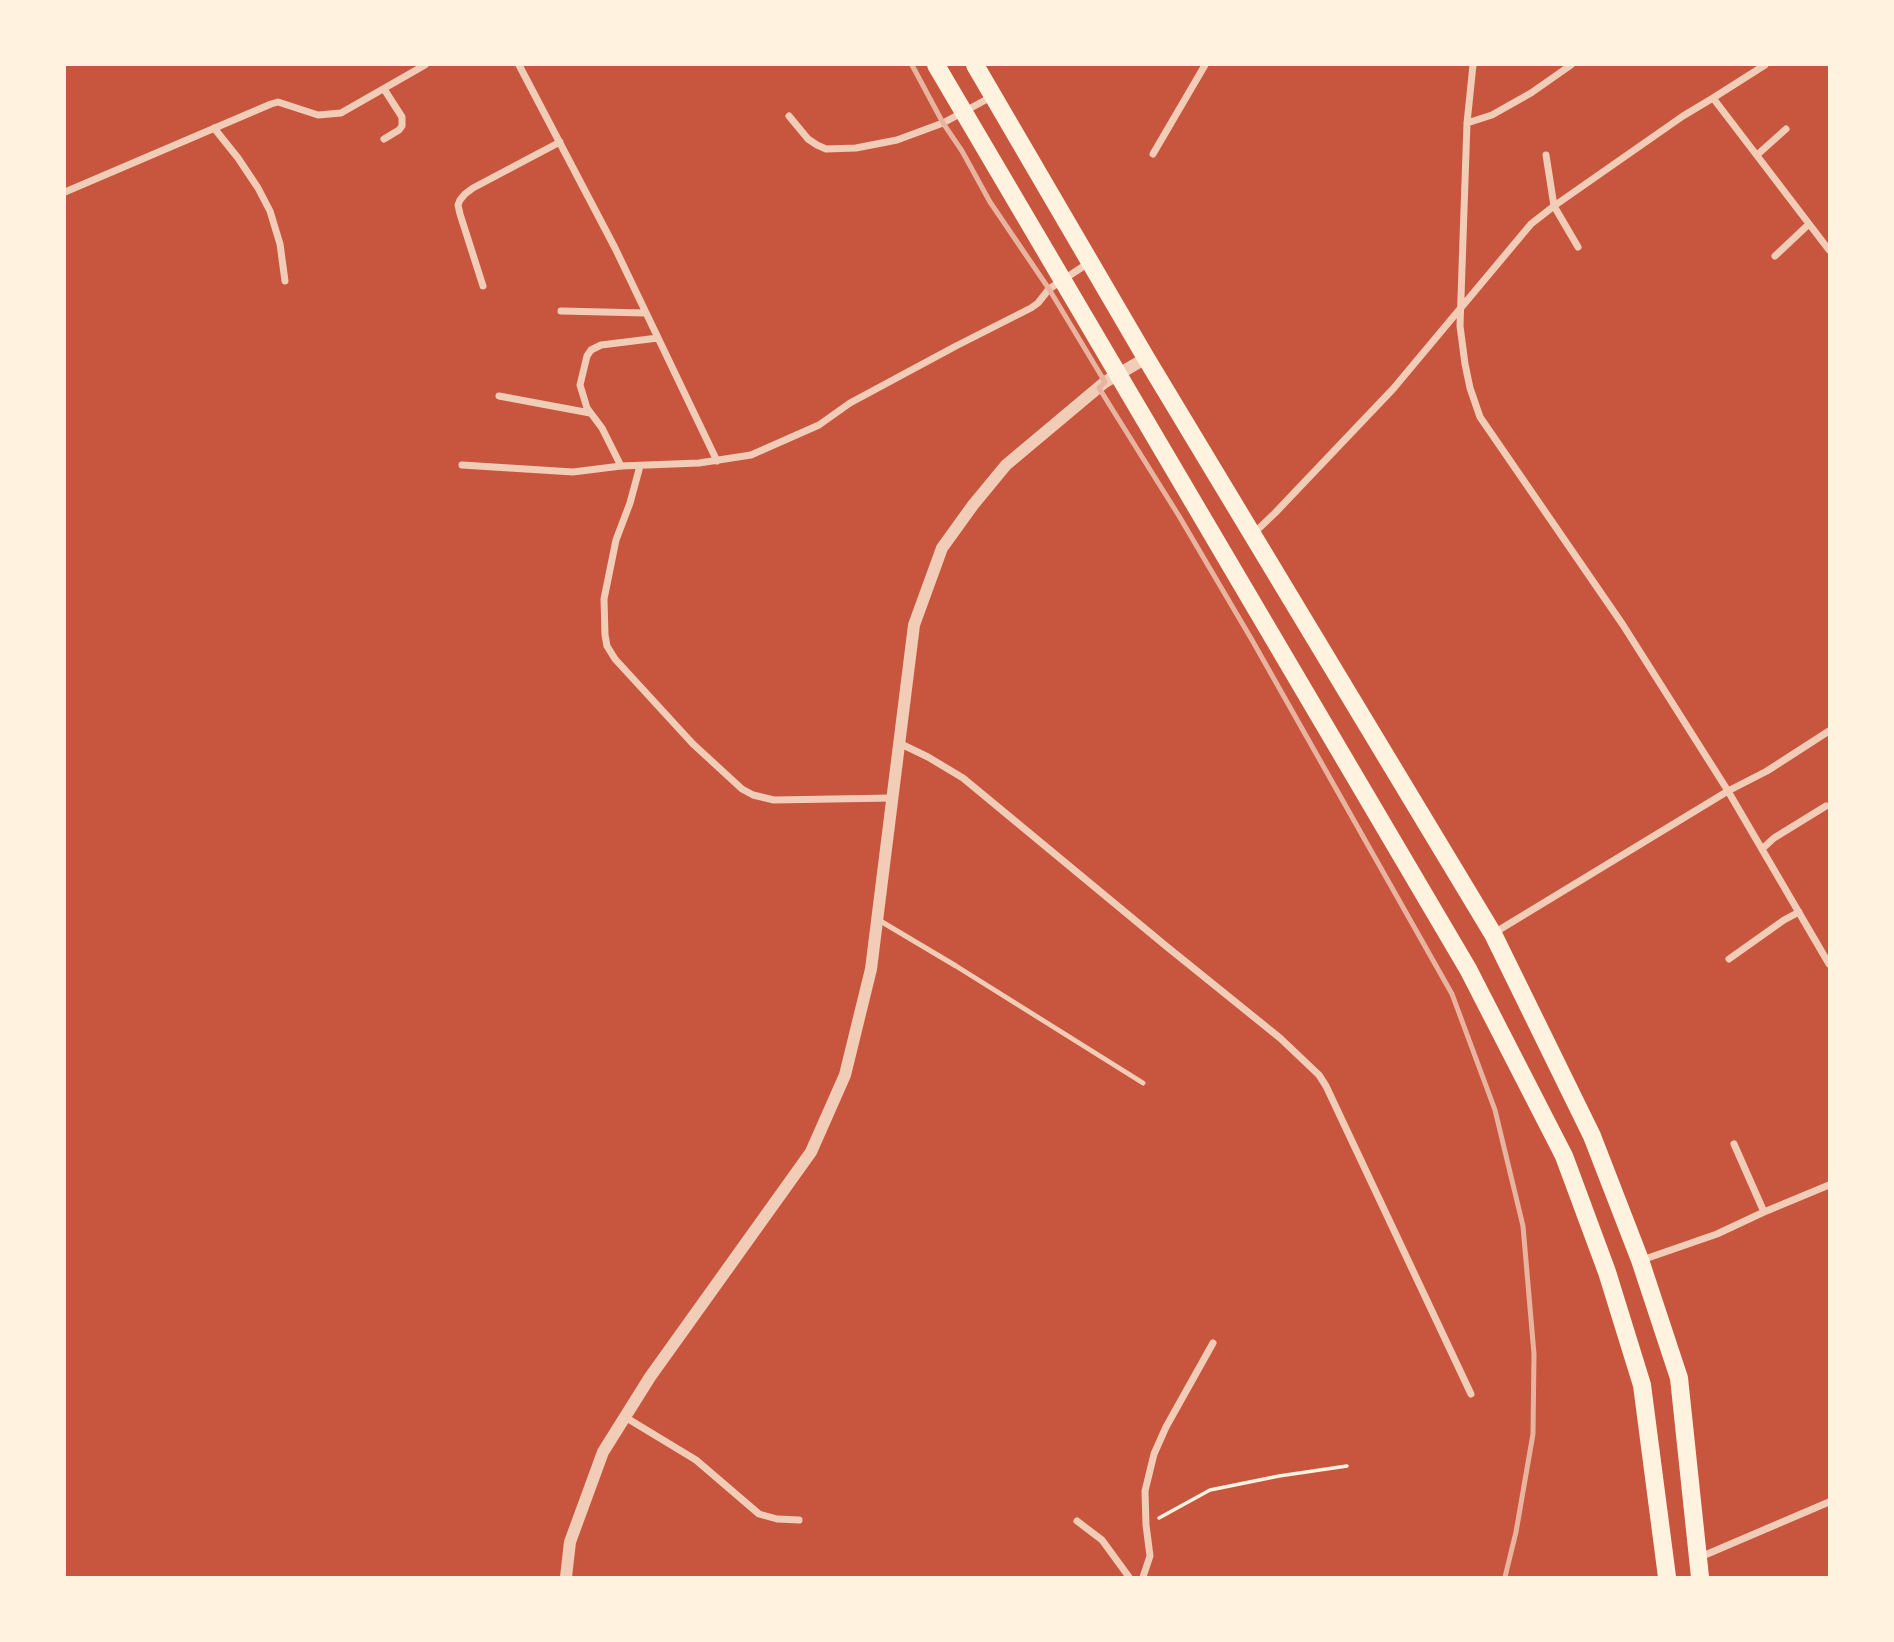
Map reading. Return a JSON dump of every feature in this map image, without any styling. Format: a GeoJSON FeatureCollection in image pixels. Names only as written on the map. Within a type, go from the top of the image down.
{"type":"FeatureCollection","features":[{"type":"Feature","properties":{"kind":"highway"},"geometry":{"type":"LineString","coordinates":[[936,65],[1468,969],[1564,1156],[1607,1272],[1642,1385],[1667,1577]]}},
{"type":"Feature","properties":{"kind":"highway"},"geometry":{"type":"LineString","coordinates":[[975,65],[1146,358],[1493,934],[1592,1136],[1640,1260],[1679,1378],[1700,1577]]}},
{"type":"Feature","properties":{"kind":"street"},"geometry":{"type":"LineString","coordinates":[[65,192],[261,107],[278,103],[318,115],[341,113],[425,65]]}},
{"type":"Feature","properties":{"kind":"street"},"geometry":{"type":"LineString","coordinates":[[519,65],[646,313],[717,461]]}},
{"type":"Feature","properties":{"kind":"street"},"geometry":{"type":"LineString","coordinates":[[1153,154],[1205,65]]}},
{"type":"Feature","properties":{"kind":"street"},"geometry":{"type":"LineString","coordinates":[[1473,65],[1467,122],[1460,326],[1470,388],[1480,417],[1623,625],[1728,791],[1799,912],[1826,951],[1829,964]]}},
{"type":"Feature","properties":{"kind":"street"},"geometry":{"type":"LineString","coordinates":[[1467,122],[1492,115],[1531,93],[1571,65]]}},
{"type":"Feature","properties":{"kind":"street"},"geometry":{"type":"LineString","coordinates":[[1252,534],[1393,389],[1531,224],[1683,116],[1765,65]]}},
{"type":"Feature","properties":{"kind":"street"},"geometry":{"type":"LineString","coordinates":[[384,89],[402,117],[399,130],[384,138]]}},
{"type":"Feature","properties":{"kind":"street"},"geometry":{"type":"LineString","coordinates":[[789,116],[808,139],[826,149],[866,147],[897,140],[943,123],[993,97]]}},
{"type":"Feature","properties":{"kind":"street"},"geometry":{"type":"LineString","coordinates":[[1713,98],[1829,250]]}},
{"type":"Feature","properties":{"kind":"street"},"geometry":{"type":"LineString","coordinates":[[214,128],[245,168],[270,211],[280,244],[285,281]]}},
{"type":"Feature","properties":{"kind":"street"},"geometry":{"type":"LineString","coordinates":[[1757,155],[1786,129]]}},
{"type":"Feature","properties":{"kind":"street"},"geometry":{"type":"LineString","coordinates":[[483,286],[460,214],[460,200],[473,188],[560,142]]}},
{"type":"Feature","properties":{"kind":"street"},"geometry":{"type":"LineString","coordinates":[[1546,155],[1554,206],[1578,247]]}},
{"type":"Feature","properties":{"kind":"street"},"geometry":{"type":"LineString","coordinates":[[1774,256],[1809,224]]}},
{"type":"Feature","properties":{"kind":"street"},"geometry":{"type":"LineString","coordinates":[[462,465],[559,472],[717,461],[751,455],[819,425],[850,403],[1031,308],[1061,279],[1090,262]]}},
{"type":"Feature","properties":{"kind":"street"},"geometry":{"type":"LineString","coordinates":[[561,312],[646,313]]}},
{"type":"Feature","properties":{"kind":"street"},"geometry":{"type":"LineString","coordinates":[[621,466],[602,428],[590,413],[580,386],[587,356],[601,345],[658,338]]}},
{"type":"Feature","properties":{"kind":"street"},"geometry":{"type":"LineString","coordinates":[[566,1577],[569,1542],[603,1452],[650,1377],[811,1152],[845,1075],[871,969],[915,625],[942,548],[1006,465],[1105,382],[1146,358]]}},
{"type":"Feature","properties":{"kind":"street"},"geometry":{"type":"LineString","coordinates":[[499,396],[590,413]]}},
{"type":"Feature","properties":{"kind":"street"},"geometry":{"type":"LineString","coordinates":[[640,466],[616,540],[604,599],[607,646],[615,659],[693,744],[742,789],[753,795],[774,800],[892,798]]}},
{"type":"Feature","properties":{"kind":"street"},"geometry":{"type":"LineString","coordinates":[[1493,934],[1829,732]]}},
{"type":"Feature","properties":{"kind":"street"},"geometry":{"type":"LineString","coordinates":[[900,743],[963,778],[1280,1038],[1319,1075],[1471,1394]]}},
{"type":"Feature","properties":{"kind":"street"},"geometry":{"type":"LineString","coordinates":[[1762,849],[1774,838],[1826,806]]}},
{"type":"Feature","properties":{"kind":"street"},"geometry":{"type":"LineString","coordinates":[[1729,959],[1799,912]]}},
{"type":"Feature","properties":{"kind":"street"},"geometry":{"type":"LineString","coordinates":[[1734,1144],[1764,1212]]}},
{"type":"Feature","properties":{"kind":"street"},"geometry":{"type":"LineString","coordinates":[[1640,1260],[1717,1234],[1829,1185]]}},
{"type":"Feature","properties":{"kind":"street"},"geometry":{"type":"LineString","coordinates":[[1143,1577],[1150,1556],[1144,1490],[1154,1454],[1213,1343]]}},
{"type":"Feature","properties":{"kind":"street"},"geometry":{"type":"LineString","coordinates":[[625,1417],[696,1460],[759,1514],[776,1519],[799,1520]]}},
{"type":"Feature","properties":{"kind":"street"},"geometry":{"type":"LineString","coordinates":[[1698,1559],[1829,1502]]}},
{"type":"Feature","properties":{"kind":"street"},"geometry":{"type":"LineString","coordinates":[[1077,1521],[1102,1540],[1129,1577]]}},
{"type":"Feature","properties":{"kind":"lane"},"geometry":{"type":"LineString","coordinates":[[877,919],[1143,1083]]}},
{"type":"Feature","properties":{"kind":"path"},"geometry":{"type":"LineString","coordinates":[[1146,1525],[1210,1490],[1347,1466]]}},
{"type":"Feature","properties":{"kind":"railway"},"geometry":{"type":"LineString","coordinates":[[912,65],[990,202],[1049,289],[1105,382],[1099,388],[1252,640],[1452,994],[1495,1110],[1523,1226],[1534,1354],[1533,1434],[1516,1532],[1505,1577]]}}]}
